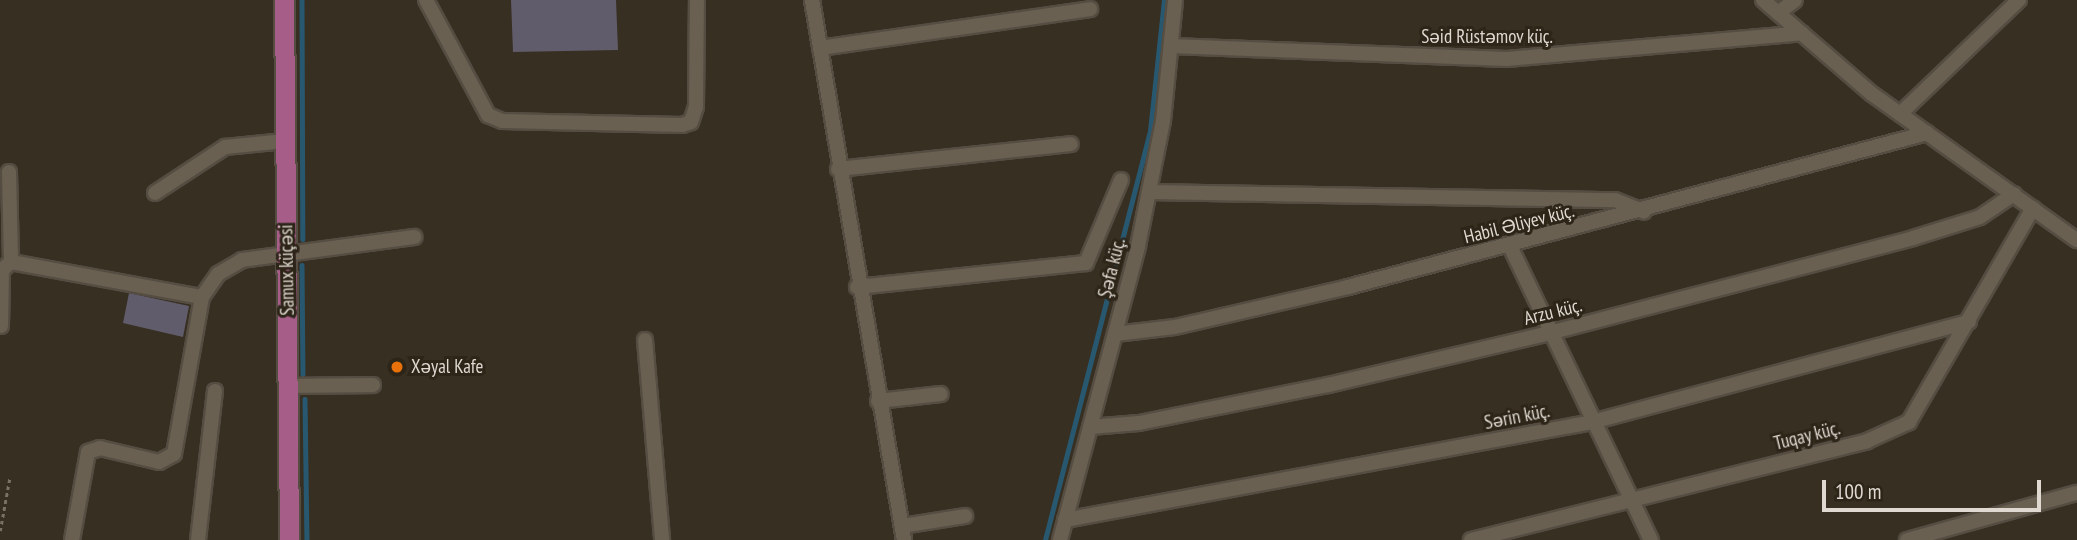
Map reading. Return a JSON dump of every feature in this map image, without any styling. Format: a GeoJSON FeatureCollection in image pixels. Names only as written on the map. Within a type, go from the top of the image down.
{"type":"FeatureCollection","features":[{"type":"Feature","properties":{"kind":"main road","name":"Samux küçəsi"},"geometry":{"type":"LineString","coordinates":[[284,0],[289,540]]}},
{"type":"Feature","properties":{"kind":"street"},"geometry":{"type":"LineString","coordinates":[[426,0],[488,115],[502,121],[682,125],[691,122],[696,107],[697,0]]}},
{"type":"Feature","properties":{"kind":"street"},"geometry":{"type":"LineString","coordinates":[[812,0],[857,287],[903,533],[965,516]]}},
{"type":"Feature","properties":{"kind":"street","name":"Şəfa küç."},"geometry":{"type":"LineString","coordinates":[[1060,540],[1115,334],[1149,192],[1171,46],[1175,0]]}},
{"type":"Feature","properties":{"kind":"street"},"geometry":{"type":"LineString","coordinates":[[1763,0],[1900,114],[2077,240]]}},
{"type":"Feature","properties":{"kind":"street"},"geometry":{"type":"LineString","coordinates":[[1778,13],[1795,0]]}},
{"type":"Feature","properties":{"kind":"street"},"geometry":{"type":"LineString","coordinates":[[1900,114],[2019,0]]}},
{"type":"Feature","properties":{"kind":"street"},"geometry":{"type":"LineString","coordinates":[[820,48],[1090,9]]}},
{"type":"Feature","properties":{"kind":"street","name":"Səid Rüstəmov küç."},"geometry":{"type":"LineString","coordinates":[[1171,46],[1507,59],[1802,33]]}},
{"type":"Feature","properties":{"kind":"street","name":"Habil Əliyev küç."},"geometry":{"type":"LineString","coordinates":[[1115,334],[1245,312],[1644,212],[1927,133]]}},
{"type":"Feature","properties":{"kind":"street"},"geometry":{"type":"LineString","coordinates":[[155,193],[225,147],[285,141]]}},
{"type":"Feature","properties":{"kind":"street"},"geometry":{"type":"LineString","coordinates":[[838,169],[1071,144]]}},
{"type":"Feature","properties":{"kind":"street"},"geometry":{"type":"LineString","coordinates":[[1,326],[2,270],[11,262],[9,172]]}},
{"type":"Feature","properties":{"kind":"street"},"geometry":{"type":"LineString","coordinates":[[857,287],[1086,263],[1121,180]]}},
{"type":"Feature","properties":{"kind":"street"},"geometry":{"type":"LineString","coordinates":[[1149,192],[1615,200],[1644,212]]}},
{"type":"Feature","properties":{"kind":"street","name":"Arzu küç."},"geometry":{"type":"LineString","coordinates":[[1090,426],[1139,424],[1328,385],[1549,333],[1913,238],[1980,217],[2014,194]]}},
{"type":"Feature","properties":{"kind":"street","name":"Tuqay küç."},"geometry":{"type":"LineString","coordinates":[[1471,540],[1632,501],[1892,432],[1918,412],[2033,208]]}},
{"type":"Feature","properties":{"kind":"street"},"geometry":{"type":"LineString","coordinates":[[72,540],[88,452],[100,448],[159,462],[174,454],[202,297],[229,265],[286,253],[414,237]]}},
{"type":"Feature","properties":{"kind":"street"},"geometry":{"type":"LineString","coordinates":[[1510,246],[1549,333],[1651,540]]}},
{"type":"Feature","properties":{"kind":"street"},"geometry":{"type":"LineString","coordinates":[[11,262],[202,297]]}},
{"type":"Feature","properties":{"kind":"street","name":"Sərin küç."},"geometry":{"type":"LineString","coordinates":[[1065,520],[1592,422],[1969,322]]}},
{"type":"Feature","properties":{"kind":"street"},"geometry":{"type":"LineString","coordinates":[[645,340],[662,540]]}},
{"type":"Feature","properties":{"kind":"street"},"geometry":{"type":"LineString","coordinates":[[288,386],[373,385]]}},
{"type":"Feature","properties":{"kind":"street"},"geometry":{"type":"LineString","coordinates":[[198,540],[215,391]]}},
{"type":"Feature","properties":{"kind":"street"},"geometry":{"type":"LineString","coordinates":[[878,401],[941,394]]}},
{"type":"Feature","properties":{"kind":"street"},"geometry":{"type":"LineString","coordinates":[[1907,540],[2077,493]]}},
{"type":"Feature","properties":{"kind":"path"},"geometry":{"type":"LineString","coordinates":[[0,531],[10,476]]}},
{"type":"Feature","properties":{"kind":"building"},"geometry":{"type":"Polygon","coordinates":[[[511,0],[616,0],[618,50],[513,52],[511,0]]]}},
{"type":"Feature","properties":{"kind":"building"},"geometry":{"type":"Polygon","coordinates":[[[129,293],[189,306],[183,337],[123,323],[129,293]]]}},
{"type":"Feature","properties":{"kind":"waterway"},"geometry":{"type":"LineString","coordinates":[[302,0],[303,239]]}},
{"type":"Feature","properties":{"kind":"waterway"},"geometry":{"type":"LineString","coordinates":[[1045,540],[1150,131],[1164,0]]}},
{"type":"Feature","properties":{"kind":"waterway"},"geometry":{"type":"LineString","coordinates":[[302,265],[303,374]]}},
{"type":"Feature","properties":{"kind":"waterway"},"geometry":{"type":"LineString","coordinates":[[305,399],[307,540]]}},
{"type":"Feature","properties":{"kind":"place","name":"Xəyal Kafe"},"geometry":{"type":"Point","coordinates":[397,367]}}]}
